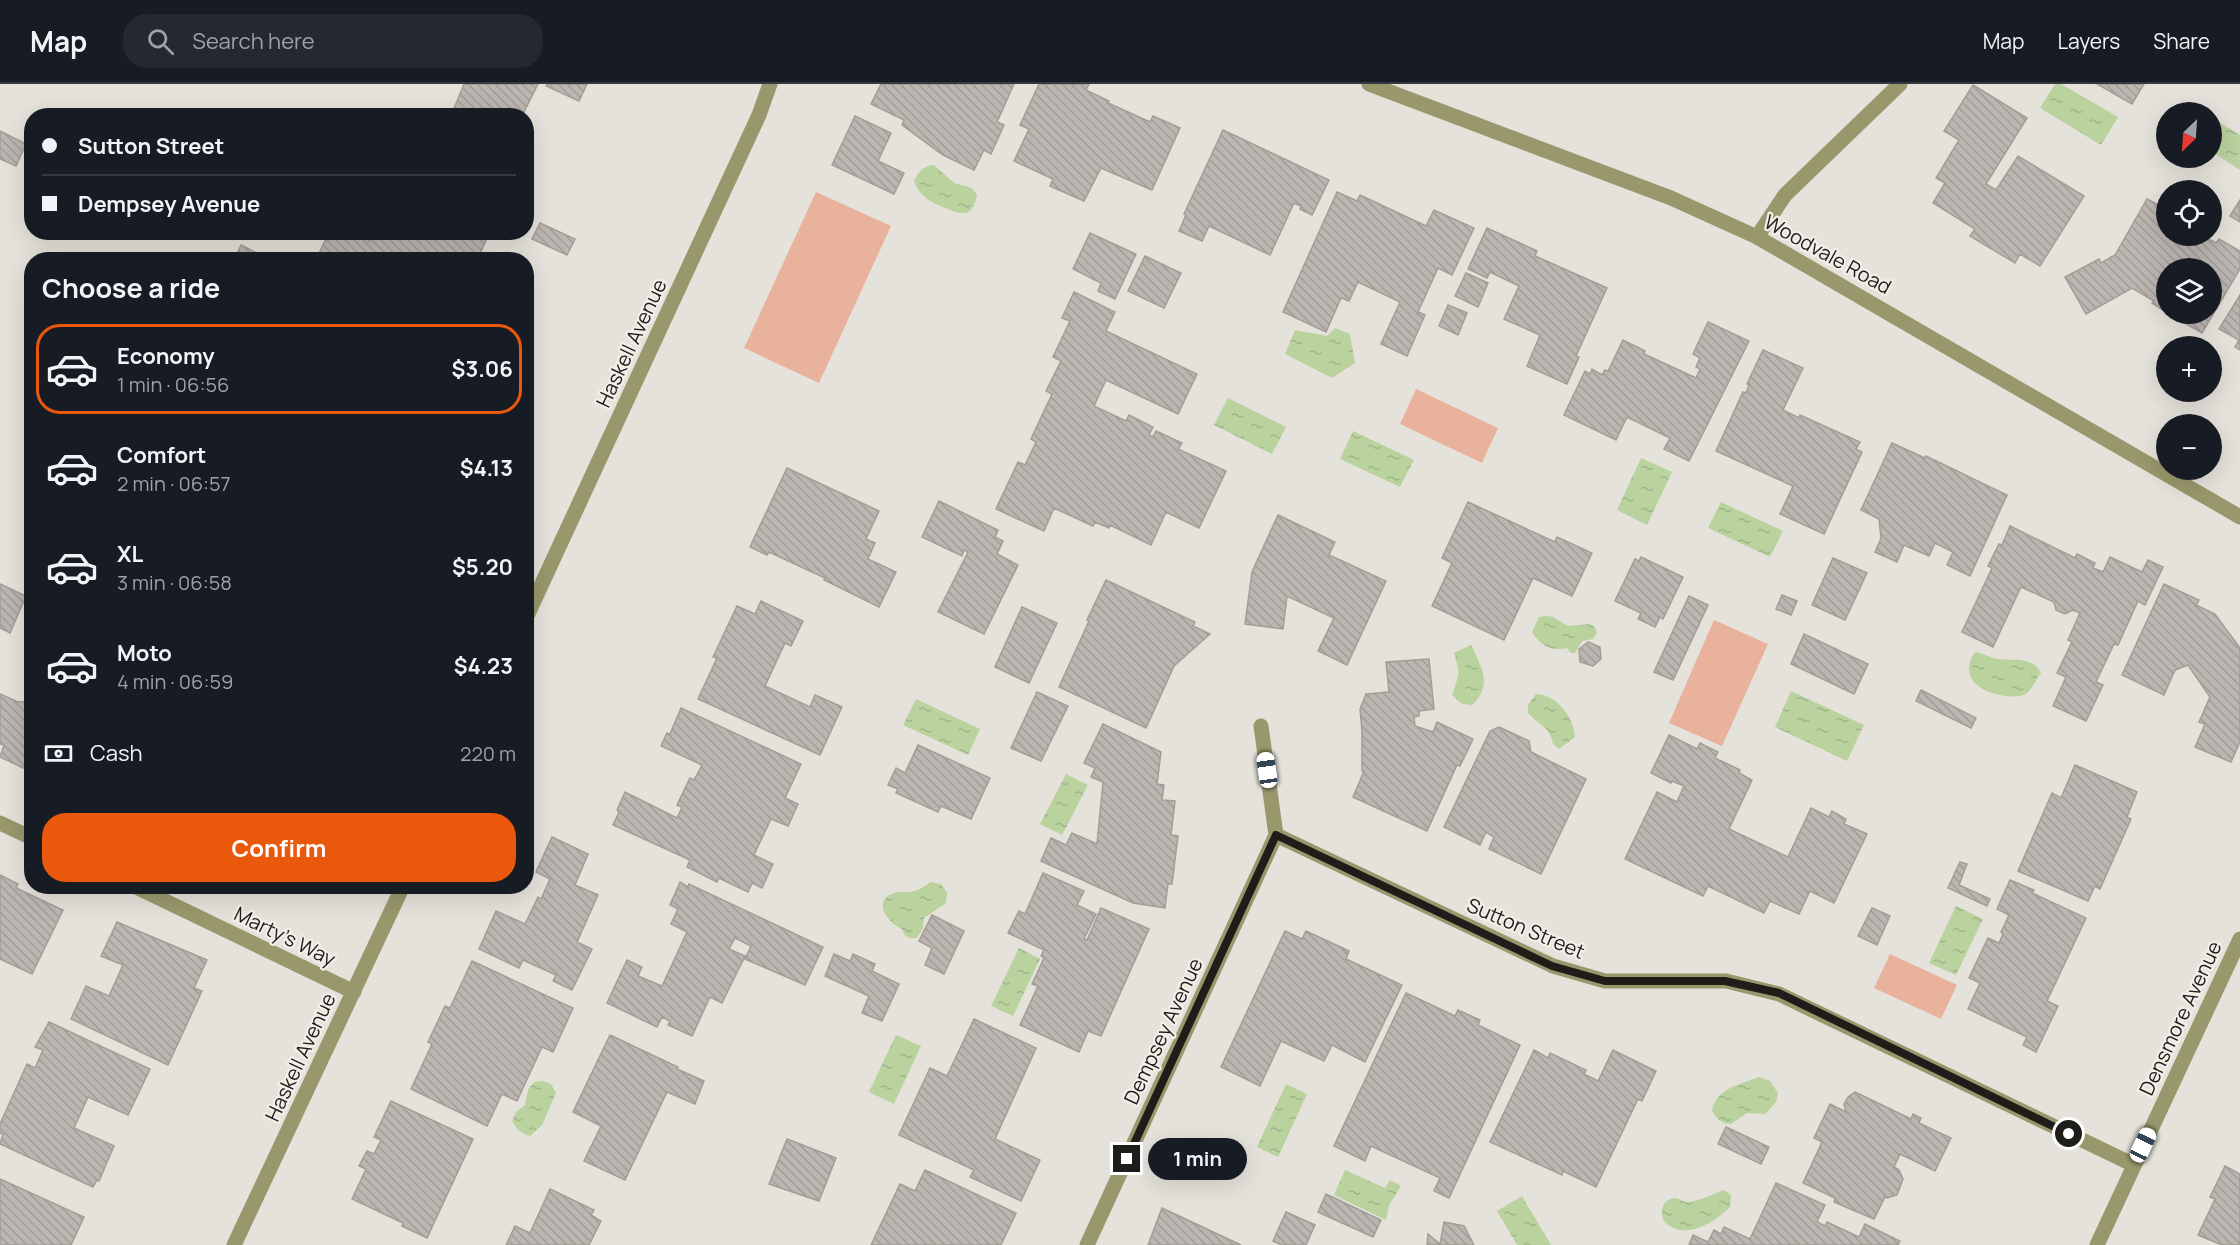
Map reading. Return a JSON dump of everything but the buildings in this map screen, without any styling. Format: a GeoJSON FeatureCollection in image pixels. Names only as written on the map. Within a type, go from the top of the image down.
{"type":"FeatureCollection","features":[{"type":"Feature","properties":{"kind":"street","name":"Haskell Avenue"},"geometry":{"type":"LineString","coordinates":[[534,601],[759,115],[770,84]]}},
{"type":"Feature","properties":{"kind":"street","name":"Woodvale Road"},"geometry":{"type":"LineString","coordinates":[[1369,84],[1671,198],[1758,237],[2240,517]]}},
{"type":"Feature","properties":{"kind":"street"},"geometry":{"type":"LineString","coordinates":[[1758,237],[1785,195],[1900,84]]}},
{"type":"Feature","properties":{"kind":"street"},"geometry":{"type":"LineString","coordinates":[[1261,726],[1276,835]]}},
{"type":"Feature","properties":{"kind":"street"},"geometry":{"type":"LineString","coordinates":[[0,823],[24,834]]}},
{"type":"Feature","properties":{"kind":"street","name":"Sutton Street"},"geometry":{"type":"LineString","coordinates":[[1276,835],[1552,966],[1605,981],[1725,981],[1779,993],[2134,1166]]}},
{"type":"Feature","properties":{"kind":"street","name":"Dempsey Avenue"},"geometry":{"type":"LineString","coordinates":[[1087,1245],[1276,835]]}},
{"type":"Feature","properties":{"kind":"street","name":"Marty's Way"},"geometry":{"type":"LineString","coordinates":[[151,894],[354,992]]}},
{"type":"Feature","properties":{"kind":"street","name":"Haskell Avenue"},"geometry":{"type":"LineString","coordinates":[[234,1245],[399,894]]}},
{"type":"Feature","properties":{"kind":"street","name":"Densmore Avenue"},"geometry":{"type":"LineString","coordinates":[[2097,1245],[2240,939]]}},
{"type":"Feature","properties":{"kind":"shaded area"},"geometry":{"type":"Polygon","coordinates":[[[816,192],[891,226],[819,383],[744,348],[816,192]]]}},
{"type":"Feature","properties":{"kind":"shaded area"},"geometry":{"type":"Polygon","coordinates":[[[1416,389],[1498,428],[1482,463],[1400,424],[1416,389]]]}},
{"type":"Feature","properties":{"kind":"shaded area"},"geometry":{"type":"Polygon","coordinates":[[[1714,620],[1768,644],[1722,746],[1669,723],[1714,620]]]}},
{"type":"Feature","properties":{"kind":"shaded area"},"geometry":{"type":"Polygon","coordinates":[[[1890,954],[1957,985],[1941,1019],[1874,988],[1890,954]]]}},
{"type":"Feature","properties":{"kind":"water"},"geometry":{"type":"Polygon","coordinates":[[[2055,84],[2061,84],[2118,117],[2101,145],[2040,108],[2055,84]]]}},
{"type":"Feature","properties":{"kind":"water"},"geometry":{"type":"Polygon","coordinates":[[[2222,124],[2240,135],[2240,170],[2222,158],[2222,124]]]}},
{"type":"Feature","properties":{"kind":"water"},"geometry":{"type":"Polygon","coordinates":[[[934,165],[954,183],[972,188],[977,195],[970,211],[962,213],[952,211],[930,201],[919,191],[914,181],[916,177],[924,168],[934,165]]]}},
{"type":"Feature","properties":{"kind":"water"},"geometry":{"type":"Polygon","coordinates":[[[1335,328],[1350,334],[1355,363],[1332,378],[1285,354],[1295,330],[1327,336],[1335,328]]]}},
{"type":"Feature","properties":{"kind":"water"},"geometry":{"type":"Polygon","coordinates":[[[1228,398],[1286,427],[1272,454],[1214,425],[1228,398]]]}},
{"type":"Feature","properties":{"kind":"water"},"geometry":{"type":"Polygon","coordinates":[[[1353,431],[1414,460],[1400,487],[1340,459],[1353,431]]]}},
{"type":"Feature","properties":{"kind":"water"},"geometry":{"type":"Polygon","coordinates":[[[1641,458],[1672,472],[1647,525],[1617,510],[1641,458]]]}},
{"type":"Feature","properties":{"kind":"water"},"geometry":{"type":"Polygon","coordinates":[[[1721,502],[1783,531],[1770,557],[1708,528],[1721,502]]]}},
{"type":"Feature","properties":{"kind":"water"},"geometry":{"type":"Polygon","coordinates":[[[1539,617],[1553,617],[1568,626],[1590,624],[1595,627],[1597,633],[1593,639],[1582,641],[1575,653],[1571,653],[1567,648],[1551,648],[1542,644],[1532,632],[1539,617]]]}},
{"type":"Feature","properties":{"kind":"water"},"geometry":{"type":"Polygon","coordinates":[[[1471,645],[1482,669],[1484,683],[1482,691],[1472,705],[1462,704],[1452,695],[1458,674],[1454,653],[1471,645]]]}},
{"type":"Feature","properties":{"kind":"water"},"geometry":{"type":"Polygon","coordinates":[[[1975,652],[1992,658],[2028,662],[2041,673],[2027,693],[2021,696],[1999,695],[1977,685],[1970,677],[1969,666],[1975,652]]]}},
{"type":"Feature","properties":{"kind":"water"},"geometry":{"type":"Polygon","coordinates":[[[1791,691],[1864,725],[1847,761],[1775,727],[1791,691]]]}},
{"type":"Feature","properties":{"kind":"water"},"geometry":{"type":"Polygon","coordinates":[[[1536,694],[1557,702],[1563,708],[1574,729],[1575,737],[1559,749],[1553,744],[1547,730],[1528,713],[1528,705],[1536,694]]]}},
{"type":"Feature","properties":{"kind":"water"},"geometry":{"type":"Polygon","coordinates":[[[916,699],[980,729],[968,755],[903,725],[916,699]]]}},
{"type":"Feature","properties":{"kind":"water"},"geometry":{"type":"Polygon","coordinates":[[[1066,774],[1088,785],[1062,835],[1040,824],[1066,774]]]}},
{"type":"Feature","properties":{"kind":"water"},"geometry":{"type":"Polygon","coordinates":[[[931,882],[941,884],[947,893],[946,903],[924,918],[923,928],[917,938],[909,938],[887,917],[884,912],[884,901],[894,893],[921,889],[931,882]]]}},
{"type":"Feature","properties":{"kind":"water"},"geometry":{"type":"Polygon","coordinates":[[[1956,906],[1983,919],[1956,975],[1929,963],[1956,906]]]}},
{"type":"Feature","properties":{"kind":"water"},"geometry":{"type":"Polygon","coordinates":[[[1019,948],[1040,959],[1013,1016],[991,1006],[1019,948]]]}},
{"type":"Feature","properties":{"kind":"water"},"geometry":{"type":"Polygon","coordinates":[[[896,1035],[921,1046],[894,1104],[869,1092],[896,1035]]]}},
{"type":"Feature","properties":{"kind":"water"},"geometry":{"type":"Polygon","coordinates":[[[1759,1077],[1770,1081],[1778,1093],[1776,1102],[1765,1114],[1747,1113],[1731,1124],[1725,1123],[1712,1111],[1714,1103],[1723,1092],[1759,1077]]]}},
{"type":"Feature","properties":{"kind":"water"},"geometry":{"type":"Polygon","coordinates":[[[543,1081],[551,1084],[556,1093],[542,1125],[530,1136],[519,1130],[512,1121],[516,1112],[525,1105],[528,1090],[534,1082],[543,1081]]]}},
{"type":"Feature","properties":{"kind":"water"},"geometry":{"type":"Polygon","coordinates":[[[1286,1084],[1307,1094],[1278,1157],[1257,1147],[1286,1084]]]}},
{"type":"Feature","properties":{"kind":"water"},"geometry":{"type":"Polygon","coordinates":[[[1345,1170],[1385,1188],[1390,1180],[1401,1186],[1389,1205],[1386,1220],[1334,1195],[1345,1170]]]}},
{"type":"Feature","properties":{"kind":"water"},"geometry":{"type":"Polygon","coordinates":[[[1724,1190],[1731,1195],[1730,1207],[1701,1227],[1676,1229],[1668,1225],[1663,1218],[1663,1207],[1671,1199],[1693,1201],[1724,1190]]]}},
{"type":"Feature","properties":{"kind":"water"},"geometry":{"type":"Polygon","coordinates":[[[1522,1196],[1551,1245],[1517,1245],[1497,1211],[1522,1196]]]}},
{"type":"Feature","properties":{"kind":"route"},"geometry":{"type":"LineString","coordinates":[[1127,1159],[1276,835],[1552,966],[1605,981],[1725,981],[1779,993],[2069,1134]]}}]}
